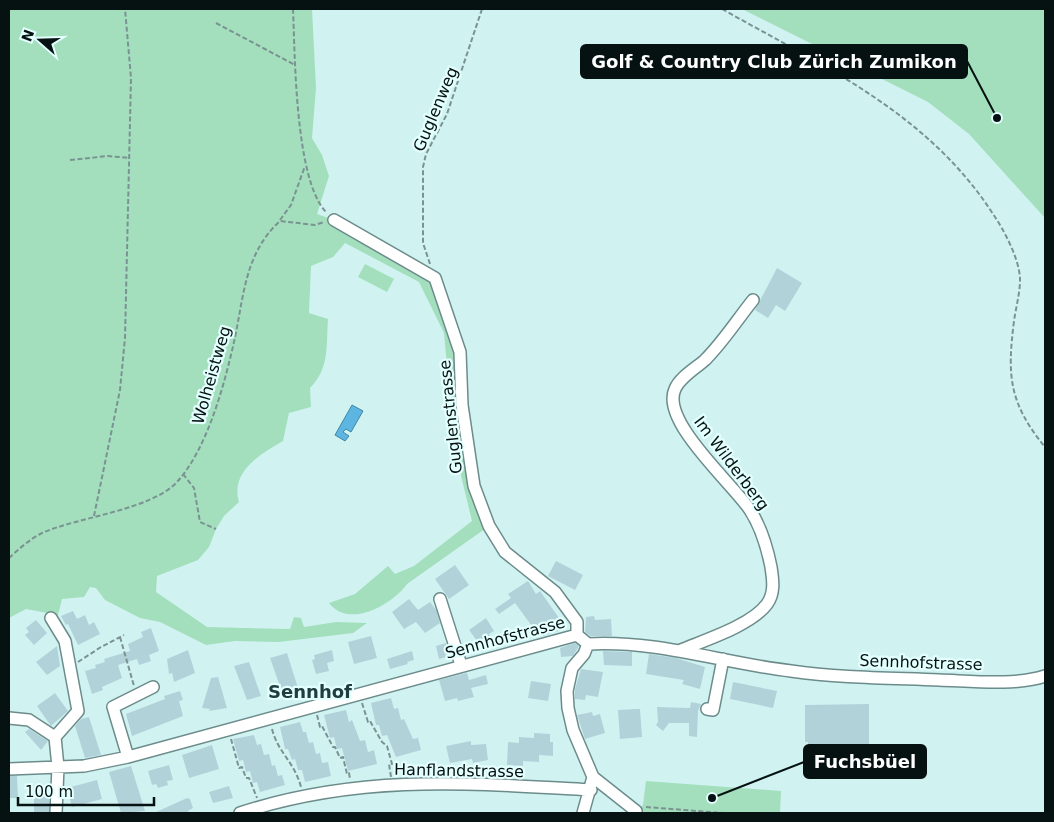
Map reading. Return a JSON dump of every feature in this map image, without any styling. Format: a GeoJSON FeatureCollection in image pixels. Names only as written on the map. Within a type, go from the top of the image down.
{"type":"FeatureCollection","features":[{"type":"Feature","properties":{"kind":"street"},"geometry":{"type":"LineString","coordinates":[[334,220],[435,278]]}},
{"type":"Feature","properties":{"kind":"street","name":"Guglenstrasse"},"geometry":{"type":"LineString","coordinates":[[435,278],[460,352],[462,405],[474,486],[489,526],[505,552],[555,592],[577,622],[577,635]]}},
{"type":"Feature","properties":{"kind":"street","name":"Im Wilderberg"},"geometry":{"type":"LineString","coordinates":[[681,650],[754,615],[768,603],[772,592],[770,562],[760,527],[743,500],[685,433],[673,403],[675,389],[706,359],[753,300]]}},
{"type":"Feature","properties":{"kind":"street"},"geometry":{"type":"LineString","coordinates":[[440,599],[461,666]]}},
{"type":"Feature","properties":{"kind":"street"},"geometry":{"type":"LineString","coordinates":[[51,618],[65,641],[78,711],[56,737],[58,767],[56,813]]}},
{"type":"Feature","properties":{"kind":"street","name":"Sennhofstrasse"},"geometry":{"type":"LineString","coordinates":[[9,769],[102,764],[577,635],[588,644],[621,642],[681,650],[790,671],[836,676],[954,681],[1013,681],[1045,676]]}},
{"type":"Feature","properties":{"kind":"street"},"geometry":{"type":"LineString","coordinates":[[588,644],[584,654],[572,668],[566,699],[573,730],[593,777],[636,810]]}},
{"type":"Feature","properties":{"kind":"street"},"geometry":{"type":"LineString","coordinates":[[707,709],[713,710],[723,659]]}},
{"type":"Feature","properties":{"kind":"street"},"geometry":{"type":"LineString","coordinates":[[128,757],[113,707],[148,689]]}},
{"type":"Feature","properties":{"kind":"street"},"geometry":{"type":"LineString","coordinates":[[9,718],[29,720],[56,737]]}},
{"type":"Feature","properties":{"kind":"street"},"geometry":{"type":"LineString","coordinates":[[583,813],[593,777]]}},
{"type":"Feature","properties":{"kind":"street","name":"Hanflandstrasse"},"geometry":{"type":"LineString","coordinates":[[240,813],[304,796],[392,784],[449,782],[590,790]]}},
{"type":"Feature","properties":{"kind":"path"},"geometry":{"type":"LineString","coordinates":[[94,516],[120,390],[125,338],[131,78],[125,9]]}},
{"type":"Feature","properties":{"kind":"path"},"geometry":{"type":"LineString","coordinates":[[293,9],[295,65],[305,166],[323,209]]}},
{"type":"Feature","properties":{"kind":"path","name":"Guglenweg"},"geometry":{"type":"LineString","coordinates":[[435,278],[423,243],[424,167],[426,154],[447,114],[482,9]]}},
{"type":"Feature","properties":{"kind":"path"},"geometry":{"type":"LineString","coordinates":[[722,9],[888,106],[915,126],[946,154],[981,195],[1007,235],[1020,278],[1011,349],[1013,393],[1030,429],[1045,447]]}},
{"type":"Feature","properties":{"kind":"path"},"geometry":{"type":"LineString","coordinates":[[216,22],[295,65]]}},
{"type":"Feature","properties":{"kind":"path"},"geometry":{"type":"LineString","coordinates":[[70,160],[108,156],[129,158]]}},
{"type":"Feature","properties":{"kind":"path","name":"Wolheistweg"},"geometry":{"type":"LineString","coordinates":[[9,558],[21,547],[42,533],[157,496],[176,484],[205,434],[218,400],[234,344],[254,254],[265,235],[280,221],[291,205],[305,166]]}},
{"type":"Feature","properties":{"kind":"path"},"geometry":{"type":"LineString","coordinates":[[280,221],[319,224]]}},
{"type":"Feature","properties":{"kind":"path"},"geometry":{"type":"LineString","coordinates":[[183,474],[194,488],[200,522],[216,529]]}},
{"type":"Feature","properties":{"kind":"path"},"geometry":{"type":"LineString","coordinates":[[70,667],[124,635]]}},
{"type":"Feature","properties":{"kind":"path"},"geometry":{"type":"LineString","coordinates":[[120,637],[134,686],[141,684],[148,689]]}},
{"type":"Feature","properties":{"kind":"path"},"geometry":{"type":"LineString","coordinates":[[363,706],[368,722],[370,721],[382,742],[387,746],[392,764],[389,764],[392,784]]}},
{"type":"Feature","properties":{"kind":"path"},"geometry":{"type":"LineString","coordinates":[[318,718],[324,733],[333,747],[335,747],[340,758],[343,757],[353,788]]}},
{"type":"Feature","properties":{"kind":"path"},"geometry":{"type":"LineString","coordinates":[[272,730],[278,745],[296,770],[304,796]]}},
{"type":"Feature","properties":{"kind":"path"},"geometry":{"type":"LineString","coordinates":[[232,745],[240,768],[242,767],[246,778],[249,778],[255,798],[259,797],[263,806]]}},
{"type":"Feature","properties":{"kind":"path"},"geometry":{"type":"LineString","coordinates":[[636,810],[646,808],[723,813]]}},
{"type":"Feature","properties":{"kind":"green space"},"geometry":{"type":"Polygon","coordinates":[[[9,9],[312,9],[316,88],[312,138],[322,155],[329,176],[317,214],[334,220],[435,278],[454,331],[474,486],[489,526],[407,584],[400,592],[381,606],[359,614],[348,614],[337,611],[329,603],[355,594],[388,566],[395,574],[414,566],[472,521],[455,451],[444,333],[419,282],[345,243],[333,257],[311,266],[309,313],[328,319],[326,356],[321,372],[310,388],[311,407],[289,413],[283,441],[257,458],[243,473],[237,491],[239,502],[224,516],[216,529],[209,547],[198,560],[157,576],[156,592],[207,627],[290,629],[294,617],[301,618],[304,627],[336,622],[367,623],[353,633],[279,642],[235,641],[206,645],[160,622],[140,618],[105,600],[96,588],[90,587],[84,597],[62,599],[58,615],[26,609],[9,618],[9,9]]]}},
{"type":"Feature","properties":{"kind":"green space"},"geometry":{"type":"Polygon","coordinates":[[[742,9],[1045,9],[1045,218],[969,134],[928,102],[742,9]]]}},
{"type":"Feature","properties":{"kind":"green space"},"geometry":{"type":"Polygon","coordinates":[[[365,264],[394,279],[387,292],[358,277],[365,264]]]}},
{"type":"Feature","properties":{"kind":"green space"},"geometry":{"type":"Polygon","coordinates":[[[646,781],[781,791],[780,813],[633,813],[643,805],[646,781]]]}},
{"type":"Feature","properties":{"kind":"water"},"geometry":{"type":"Polygon","coordinates":[[[352,405],[363,411],[351,432],[346,429],[343,432],[349,436],[345,441],[335,435],[352,405]]]}},
{"type":"Feature","properties":{"kind":"building"},"geometry":{"type":"Polygon","coordinates":[[[777,268],[802,283],[785,311],[776,305],[768,318],[755,310],[777,268]]]}},
{"type":"Feature","properties":{"kind":"building"},"geometry":{"type":"Polygon","coordinates":[[[556,561],[583,575],[575,590],[548,576],[556,561]]]}},
{"type":"Feature","properties":{"kind":"building"},"geometry":{"type":"Polygon","coordinates":[[[455,565],[469,585],[449,599],[435,579],[455,565]]]}},
{"type":"Feature","properties":{"kind":"building"},"geometry":{"type":"Polygon","coordinates":[[[528,581],[536,594],[540,591],[559,618],[556,620],[564,629],[543,636],[540,632],[537,633],[515,603],[499,614],[495,609],[511,598],[508,594],[528,581]]]}},
{"type":"Feature","properties":{"kind":"building"},"geometry":{"type":"Polygon","coordinates":[[[409,599],[418,610],[430,602],[436,610],[440,623],[425,633],[416,622],[404,629],[392,612],[409,599]]]}},
{"type":"Feature","properties":{"kind":"building"},"geometry":{"type":"Polygon","coordinates":[[[73,611],[77,619],[85,615],[89,625],[94,622],[100,634],[78,645],[68,624],[66,625],[61,616],[73,611]]]}},
{"type":"Feature","properties":{"kind":"building"},"geometry":{"type":"Polygon","coordinates":[[[594,616],[595,620],[611,619],[612,636],[591,636],[585,632],[586,617],[594,616]]]}},
{"type":"Feature","properties":{"kind":"building"},"geometry":{"type":"Polygon","coordinates":[[[486,618],[494,631],[489,634],[491,638],[480,645],[469,630],[486,618]]]}},
{"type":"Feature","properties":{"kind":"building"},"geometry":{"type":"Polygon","coordinates":[[[36,620],[47,633],[34,645],[25,635],[29,632],[26,628],[36,620]]]}},
{"type":"Feature","properties":{"kind":"building"},"geometry":{"type":"Polygon","coordinates":[[[151,628],[159,651],[149,655],[151,661],[139,665],[137,659],[118,665],[122,678],[102,687],[103,690],[92,694],[85,671],[96,668],[95,665],[105,662],[104,659],[130,651],[128,644],[143,637],[141,632],[151,628]]]}},
{"type":"Feature","properties":{"kind":"building"},"geometry":{"type":"Polygon","coordinates":[[[371,636],[377,658],[354,664],[348,642],[371,636]]]}},
{"type":"Feature","properties":{"kind":"building"},"geometry":{"type":"Polygon","coordinates":[[[446,643],[450,656],[439,659],[436,646],[446,643]]]}},
{"type":"Feature","properties":{"kind":"building"},"geometry":{"type":"Polygon","coordinates":[[[575,643],[579,646],[573,656],[561,657],[560,648],[575,643]]]}},
{"type":"Feature","properties":{"kind":"building"},"geometry":{"type":"Polygon","coordinates":[[[57,646],[60,666],[47,675],[36,662],[57,646]]]}},
{"type":"Feature","properties":{"kind":"building"},"geometry":{"type":"Polygon","coordinates":[[[188,650],[195,673],[174,682],[172,673],[169,674],[167,659],[188,650]]]}},
{"type":"Feature","properties":{"kind":"building"},"geometry":{"type":"Polygon","coordinates":[[[332,650],[334,661],[327,663],[329,671],[316,674],[312,660],[315,659],[314,655],[332,650]]]}},
{"type":"Feature","properties":{"kind":"building"},"geometry":{"type":"Polygon","coordinates":[[[412,651],[414,660],[407,662],[408,664],[390,669],[387,659],[412,651]]]}},
{"type":"Feature","properties":{"kind":"building"},"geometry":{"type":"Polygon","coordinates":[[[603,651],[632,652],[632,666],[604,665],[603,651]]]}},
{"type":"Feature","properties":{"kind":"building"},"geometry":{"type":"Polygon","coordinates":[[[287,653],[298,688],[282,692],[270,658],[287,653]]]}},
{"type":"Feature","properties":{"kind":"building"},"geometry":{"type":"Polygon","coordinates":[[[649,654],[676,658],[705,667],[700,689],[682,684],[684,680],[646,674],[649,654]]]}},
{"type":"Feature","properties":{"kind":"building"},"geometry":{"type":"Polygon","coordinates":[[[249,662],[261,696],[247,700],[234,666],[249,662]]]}},
{"type":"Feature","properties":{"kind":"building"},"geometry":{"type":"Polygon","coordinates":[[[581,669],[603,672],[598,697],[586,695],[585,700],[575,699],[575,689],[581,669]]]}},
{"type":"Feature","properties":{"kind":"building"},"geometry":{"type":"Polygon","coordinates":[[[467,673],[469,680],[486,675],[488,684],[471,688],[474,697],[458,701],[457,698],[445,701],[439,680],[467,673]]]}},
{"type":"Feature","properties":{"kind":"building"},"geometry":{"type":"Polygon","coordinates":[[[218,677],[227,708],[209,711],[210,709],[202,708],[211,678],[218,677]]]}},
{"type":"Feature","properties":{"kind":"building"},"geometry":{"type":"Polygon","coordinates":[[[531,681],[551,684],[548,701],[528,698],[531,681]]]}},
{"type":"Feature","properties":{"kind":"building"},"geometry":{"type":"Polygon","coordinates":[[[733,682],[777,691],[773,708],[730,699],[733,682]]]}},
{"type":"Feature","properties":{"kind":"building"},"geometry":{"type":"Polygon","coordinates":[[[180,691],[183,700],[179,701],[183,716],[132,736],[126,714],[165,699],[164,696],[180,691]]]}},
{"type":"Feature","properties":{"kind":"building"},"geometry":{"type":"Polygon","coordinates":[[[55,693],[68,711],[51,726],[37,706],[55,693]]]}},
{"type":"Feature","properties":{"kind":"building"},"geometry":{"type":"Polygon","coordinates":[[[391,698],[394,709],[398,708],[401,720],[404,719],[413,739],[418,738],[421,750],[396,757],[387,735],[382,736],[379,725],[376,725],[371,703],[391,698]]]}},
{"type":"Feature","properties":{"kind":"building"},"geometry":{"type":"Polygon","coordinates":[[[691,702],[701,704],[698,711],[697,737],[689,736],[689,723],[669,723],[663,731],[656,725],[658,722],[657,707],[690,708],[691,702]]]}},
{"type":"Feature","properties":{"kind":"building"},"geometry":{"type":"Polygon","coordinates":[[[869,704],[869,760],[819,760],[819,749],[808,749],[808,742],[805,742],[805,705],[869,704]]]}},
{"type":"Feature","properties":{"kind":"building"},"geometry":{"type":"Polygon","coordinates":[[[640,709],[642,737],[620,739],[618,710],[640,709]]]}},
{"type":"Feature","properties":{"kind":"building"},"geometry":{"type":"Polygon","coordinates":[[[346,710],[349,722],[352,720],[360,741],[365,740],[368,752],[374,750],[377,764],[348,771],[342,748],[337,749],[334,737],[330,738],[324,715],[346,710]]]}},
{"type":"Feature","properties":{"kind":"building"},"geometry":{"type":"Polygon","coordinates":[[[592,712],[593,716],[600,714],[605,733],[585,739],[577,715],[592,712]]]}},
{"type":"Feature","properties":{"kind":"building"},"geometry":{"type":"Polygon","coordinates":[[[89,717],[101,755],[85,758],[75,726],[81,719],[89,717]]]}},
{"type":"Feature","properties":{"kind":"building"},"geometry":{"type":"Polygon","coordinates":[[[300,722],[303,732],[306,732],[309,743],[313,742],[316,754],[320,753],[322,763],[328,762],[331,776],[305,782],[302,770],[298,770],[295,759],[292,760],[288,749],[285,749],[280,727],[300,722]]]}},
{"type":"Feature","properties":{"kind":"building"},"geometry":{"type":"Polygon","coordinates":[[[29,729],[48,741],[41,750],[25,732],[29,729]]]}},
{"type":"Feature","properties":{"kind":"building"},"geometry":{"type":"Polygon","coordinates":[[[534,733],[550,734],[550,742],[553,742],[553,756],[539,755],[539,762],[523,761],[523,766],[507,765],[508,742],[519,743],[519,737],[534,738],[534,733]]]}},
{"type":"Feature","properties":{"kind":"building"},"geometry":{"type":"Polygon","coordinates":[[[254,735],[257,745],[261,744],[264,755],[269,754],[272,766],[275,765],[278,776],[282,775],[285,785],[260,792],[257,782],[253,783],[250,771],[246,772],[243,760],[239,761],[233,739],[254,735]]]}},
{"type":"Feature","properties":{"kind":"building"},"geometry":{"type":"Polygon","coordinates":[[[471,741],[471,745],[486,744],[488,760],[473,763],[472,759],[450,763],[446,746],[471,741]]]}},
{"type":"Feature","properties":{"kind":"building"},"geometry":{"type":"Polygon","coordinates":[[[212,745],[219,769],[189,778],[182,755],[212,745]]]}},
{"type":"Feature","properties":{"kind":"building"},"geometry":{"type":"Polygon","coordinates":[[[169,765],[173,780],[167,781],[168,785],[158,788],[156,784],[152,785],[148,771],[169,765]]]}},
{"type":"Feature","properties":{"kind":"building"},"geometry":{"type":"Polygon","coordinates":[[[131,766],[145,811],[121,813],[109,772],[131,766]]]}},
{"type":"Feature","properties":{"kind":"building"},"geometry":{"type":"Polygon","coordinates":[[[9,776],[17,776],[18,798],[9,798],[9,776]]]}},
{"type":"Feature","properties":{"kind":"building"},"geometry":{"type":"Polygon","coordinates":[[[97,780],[102,799],[72,807],[67,788],[97,780]]]}},
{"type":"Feature","properties":{"kind":"building"},"geometry":{"type":"Polygon","coordinates":[[[229,786],[233,798],[213,803],[209,792],[229,786]]]}},
{"type":"Feature","properties":{"kind":"building"},"geometry":{"type":"Polygon","coordinates":[[[34,796],[49,796],[49,813],[34,813],[34,796]]]}},
{"type":"Feature","properties":{"kind":"building"},"geometry":{"type":"Polygon","coordinates":[[[187,798],[190,799],[193,808],[188,811],[189,813],[154,813],[187,798]]]}},
{"type":"Feature","properties":{"kind":"place","name":"Golf & Country Club Zürich Zumikon"},"geometry":{"type":"Point","coordinates":[997,118]}},
{"type":"Feature","properties":{"kind":"place","name":"Fuchsbüel"},"geometry":{"type":"Point","coordinates":[712,798]}},
{"type":"Feature","properties":{"kind":"district","name":"Sennhof"},"geometry":{"type":"Point","coordinates":[310,692]}}]}
